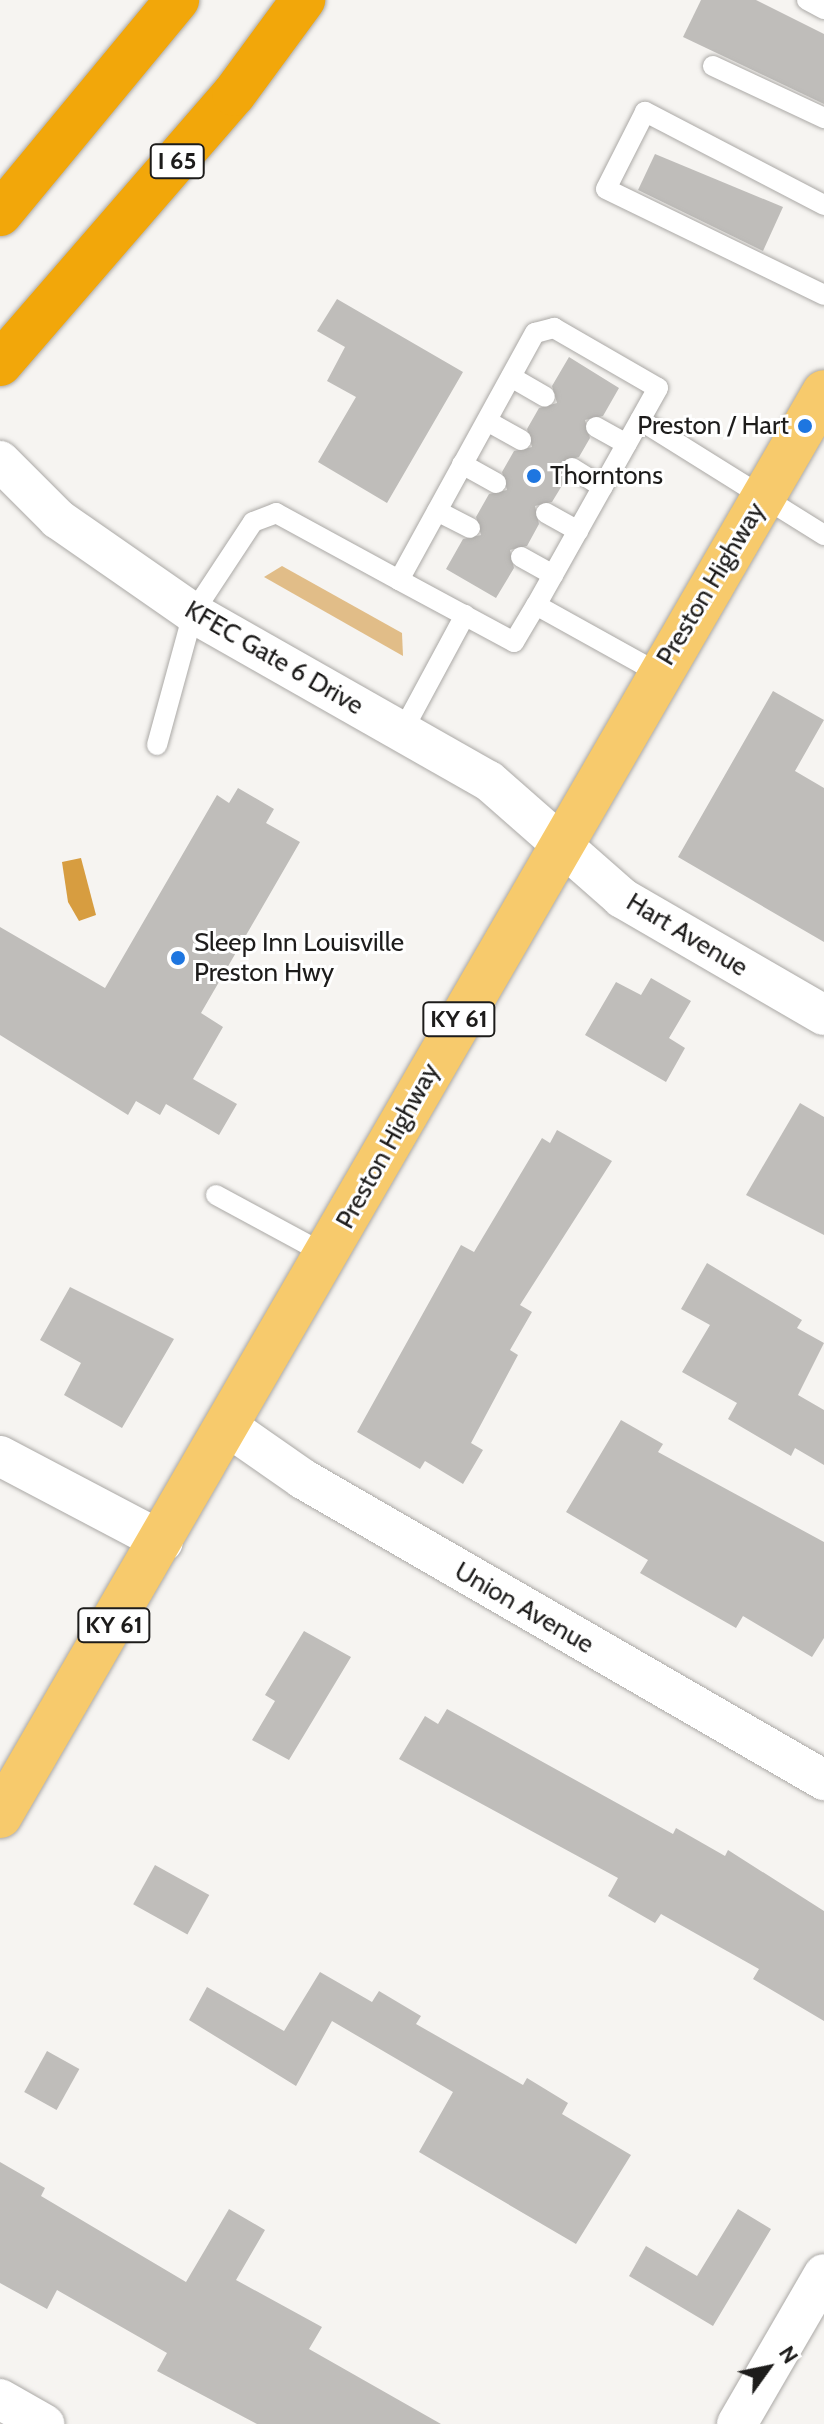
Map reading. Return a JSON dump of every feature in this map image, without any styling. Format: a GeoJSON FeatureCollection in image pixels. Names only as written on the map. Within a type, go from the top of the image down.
{"type":"FeatureCollection","features":[{"type":"Feature","properties":{"kind":"highway"},"geometry":{"type":"LineString","coordinates":[[0,214],[177,0]]}},
{"type":"Feature","properties":{"kind":"highway","name":"I 65"},"geometry":{"type":"LineString","coordinates":[[0,364],[45,316],[303,0]]}},
{"type":"Feature","properties":{"kind":"main road","name":"Preston Highway"},"geometry":{"type":"LineString","coordinates":[[0,1816],[230,1428],[559,842],[824,392]]}},
{"type":"Feature","properties":{"kind":"main road"},"geometry":{"type":"LineString","coordinates":[[0,1761],[64,1708]]}},
{"type":"Feature","properties":{"kind":"street","name":"KFEC Gate 6 Drive"},"geometry":{"type":"LineString","coordinates":[[0,461],[58,519],[193,613],[489,781],[559,842]]}},
{"type":"Feature","properties":{"kind":"street","name":"Hart Avenue"},"geometry":{"type":"LineString","coordinates":[[559,842],[622,898],[824,1015]]}},
{"type":"Feature","properties":{"kind":"street","name":"Union Avenue"},"geometry":{"type":"LineString","coordinates":[[230,1428],[303,1479],[819,1764]]}},
{"type":"Feature","properties":{"kind":"street"},"geometry":{"type":"LineString","coordinates":[[0,1456],[163,1542]]}},
{"type":"Feature","properties":{"kind":"street"},"geometry":{"type":"LineString","coordinates":[[737,2424],[824,2274]]}},
{"type":"Feature","properties":{"kind":"street"},"geometry":{"type":"LineString","coordinates":[[0,2399],[44,2424]]}},
{"type":"Feature","properties":{"kind":"lane"},"geometry":{"type":"LineString","coordinates":[[807,0],[824,9]]}},
{"type":"Feature","properties":{"kind":"lane"},"geometry":{"type":"LineString","coordinates":[[713,66],[824,118]]}},
{"type":"Feature","properties":{"kind":"lane"},"geometry":{"type":"LineString","coordinates":[[824,205],[645,112],[606,189],[824,295]]}},
{"type":"Feature","properties":{"kind":"lane"},"geometry":{"type":"LineString","coordinates":[[157,745],[193,613],[253,522],[276,513],[399,580],[465,615],[514,642],[658,388],[554,328],[535,333],[399,580]]}},
{"type":"Feature","properties":{"kind":"lane"},"geometry":{"type":"LineString","coordinates":[[511,377],[545,397]]}},
{"type":"Feature","properties":{"kind":"lane"},"geometry":{"type":"LineString","coordinates":[[640,420],[761,499],[824,535]]}},
{"type":"Feature","properties":{"kind":"lane"},"geometry":{"type":"LineString","coordinates":[[487,421],[521,440]]}},
{"type":"Feature","properties":{"kind":"lane"},"geometry":{"type":"LineString","coordinates":[[596,427],[627,444]]}},
{"type":"Feature","properties":{"kind":"lane"},"geometry":{"type":"LineString","coordinates":[[462,464],[496,483]]}},
{"type":"Feature","properties":{"kind":"lane"},"geometry":{"type":"LineString","coordinates":[[572,468],[603,487]]}},
{"type":"Feature","properties":{"kind":"lane"},"geometry":{"type":"LineString","coordinates":[[437,511],[470,528]]}},
{"type":"Feature","properties":{"kind":"lane"},"geometry":{"type":"LineString","coordinates":[[546,513],[578,531]]}},
{"type":"Feature","properties":{"kind":"lane"},"geometry":{"type":"LineString","coordinates":[[521,557],[553,575]]}},
{"type":"Feature","properties":{"kind":"lane"},"geometry":{"type":"LineString","coordinates":[[536,605],[658,673]]}},
{"type":"Feature","properties":{"kind":"lane"},"geometry":{"type":"LineString","coordinates":[[402,732],[465,615]]}},
{"type":"Feature","properties":{"kind":"lane"},"geometry":{"type":"LineString","coordinates":[[216,1195],[327,1255]]}},
{"type":"Feature","properties":{"kind":"shaded area"},"geometry":{"type":"Polygon","coordinates":[[[282,566],[402,633],[403,656],[264,577],[282,566]]]}},
{"type":"Feature","properties":{"kind":"shaded area"},"geometry":{"type":"Polygon","coordinates":[[[81,858],[96,915],[79,921],[68,902],[62,862],[81,858]]]}},
{"type":"Feature","properties":{"kind":"building"},"geometry":{"type":"Polygon","coordinates":[[[701,0],[756,0],[824,34],[824,104],[683,37],[701,0]]]}},
{"type":"Feature","properties":{"kind":"building"},"geometry":{"type":"Polygon","coordinates":[[[655,154],[783,207],[763,251],[638,190],[655,154]]]}},
{"type":"Feature","properties":{"kind":"building"},"geometry":{"type":"Polygon","coordinates":[[[337,299],[463,372],[387,503],[318,462],[356,397],[327,381],[345,347],[317,331],[337,299]]]}},
{"type":"Feature","properties":{"kind":"building","name":"Thorntons"},"geometry":{"type":"Polygon","coordinates":[[[569,357],[619,388],[603,416],[585,420],[590,438],[579,457],[561,462],[566,479],[552,502],[535,506],[539,524],[527,546],[510,550],[514,568],[496,598],[446,569],[463,539],[481,535],[476,517],[489,494],[507,490],[502,472],[514,451],[532,447],[527,429],[539,408],[557,403],[552,386],[569,357]]]}},
{"type":"Feature","properties":{"kind":"building"},"geometry":{"type":"Polygon","coordinates":[[[773,691],[824,720],[795,771],[824,788],[824,942],[678,857],[773,691]]]}},
{"type":"Feature","properties":{"kind":"building","name":"Sleep Inn Louisville Preston Hwy"},"geometry":{"type":"Polygon","coordinates":[[[238,788],[274,809],[266,823],[300,842],[201,1013],[223,1027],[193,1079],[237,1104],[219,1135],[166,1104],[160,1115],[136,1101],[128,1115],[0,1035],[0,927],[105,988],[217,795],[229,803],[238,788]]]}},
{"type":"Feature","properties":{"kind":"building"},"geometry":{"type":"Polygon","coordinates":[[[651,978],[691,1001],[669,1038],[685,1048],[666,1082],[585,1035],[616,982],[641,995],[651,978]]]}},
{"type":"Feature","properties":{"kind":"building"},"geometry":{"type":"Polygon","coordinates":[[[800,1103],[824,1117],[824,1235],[746,1195],[800,1103]]]}},
{"type":"Feature","properties":{"kind":"building"},"geometry":{"type":"Polygon","coordinates":[[[557,1130],[612,1161],[520,1305],[532,1312],[510,1350],[518,1355],[471,1443],[483,1450],[463,1484],[425,1461],[420,1469],[357,1432],[461,1245],[474,1252],[542,1138],[550,1143],[557,1130]]]}},
{"type":"Feature","properties":{"kind":"building"},"geometry":{"type":"Polygon","coordinates":[[[707,1263],[802,1320],[797,1328],[824,1343],[798,1395],[824,1410],[824,1465],[795,1448],[791,1456],[728,1419],[737,1403],[682,1372],[710,1325],[681,1309],[707,1263]]]}},
{"type":"Feature","properties":{"kind":"building"},"geometry":{"type":"Polygon","coordinates":[[[70,1287],[174,1339],[122,1428],[64,1395],[81,1363],[40,1340],[70,1287]]]}},
{"type":"Feature","properties":{"kind":"building"},"geometry":{"type":"Polygon","coordinates":[[[621,1420],[663,1444],[658,1452],[824,1542],[824,1638],[812,1657],[743,1616],[736,1628],[640,1573],[648,1560],[566,1512],[621,1420]]]}},
{"type":"Feature","properties":{"kind":"building"},"geometry":{"type":"Polygon","coordinates":[[[304,1631],[351,1657],[289,1760],[252,1740],[275,1701],[265,1695],[304,1631]]]}},
{"type":"Feature","properties":{"kind":"building"},"geometry":{"type":"Polygon","coordinates":[[[447,1709],[673,1834],[676,1828],[725,1856],[728,1850],[824,1911],[824,2021],[753,1979],[759,1969],[661,1914],[655,1923],[608,1896],[618,1878],[399,1759],[425,1716],[438,1724],[447,1709]]]}},
{"type":"Feature","properties":{"kind":"building"},"geometry":{"type":"Polygon","coordinates":[[[155,1865],[209,1895],[187,1934],[133,1904],[155,1865]]]}},
{"type":"Feature","properties":{"kind":"building"},"geometry":{"type":"Polygon","coordinates":[[[320,1972],[372,2002],[379,1991],[421,2016],[416,2024],[523,2085],[527,2078],[568,2103],[562,2114],[631,2155],[576,2244],[419,2152],[453,2092],[332,2021],[296,2086],[189,2020],[207,1987],[284,2031],[320,1972]]]}},
{"type":"Feature","properties":{"kind":"building"},"geometry":{"type":"Polygon","coordinates":[[[47,2051],[79,2069],[57,2110],[24,2092],[47,2051]]]}},
{"type":"Feature","properties":{"kind":"building"},"geometry":{"type":"Polygon","coordinates":[[[0,2162],[45,2188],[41,2196],[186,2282],[229,2209],[265,2230],[236,2280],[322,2327],[309,2349],[441,2424],[257,2424],[157,2371],[167,2353],[57,2290],[47,2309],[0,2283],[0,2162]]]}},
{"type":"Feature","properties":{"kind":"building"},"geometry":{"type":"Polygon","coordinates":[[[738,2209],[771,2229],[713,2326],[629,2276],[646,2246],[697,2276],[738,2209]]]}},
{"type":"Feature","properties":{"kind":"place","name":"Preston / Hart"},"geometry":{"type":"Point","coordinates":[805,426]}},
{"type":"Feature","properties":{"kind":"place","name":"Thorntons"},"geometry":{"type":"Point","coordinates":[534,476]}},
{"type":"Feature","properties":{"kind":"place","name":"Sleep Inn Louisville Preston Hwy"},"geometry":{"type":"Point","coordinates":[178,958]}}]}
